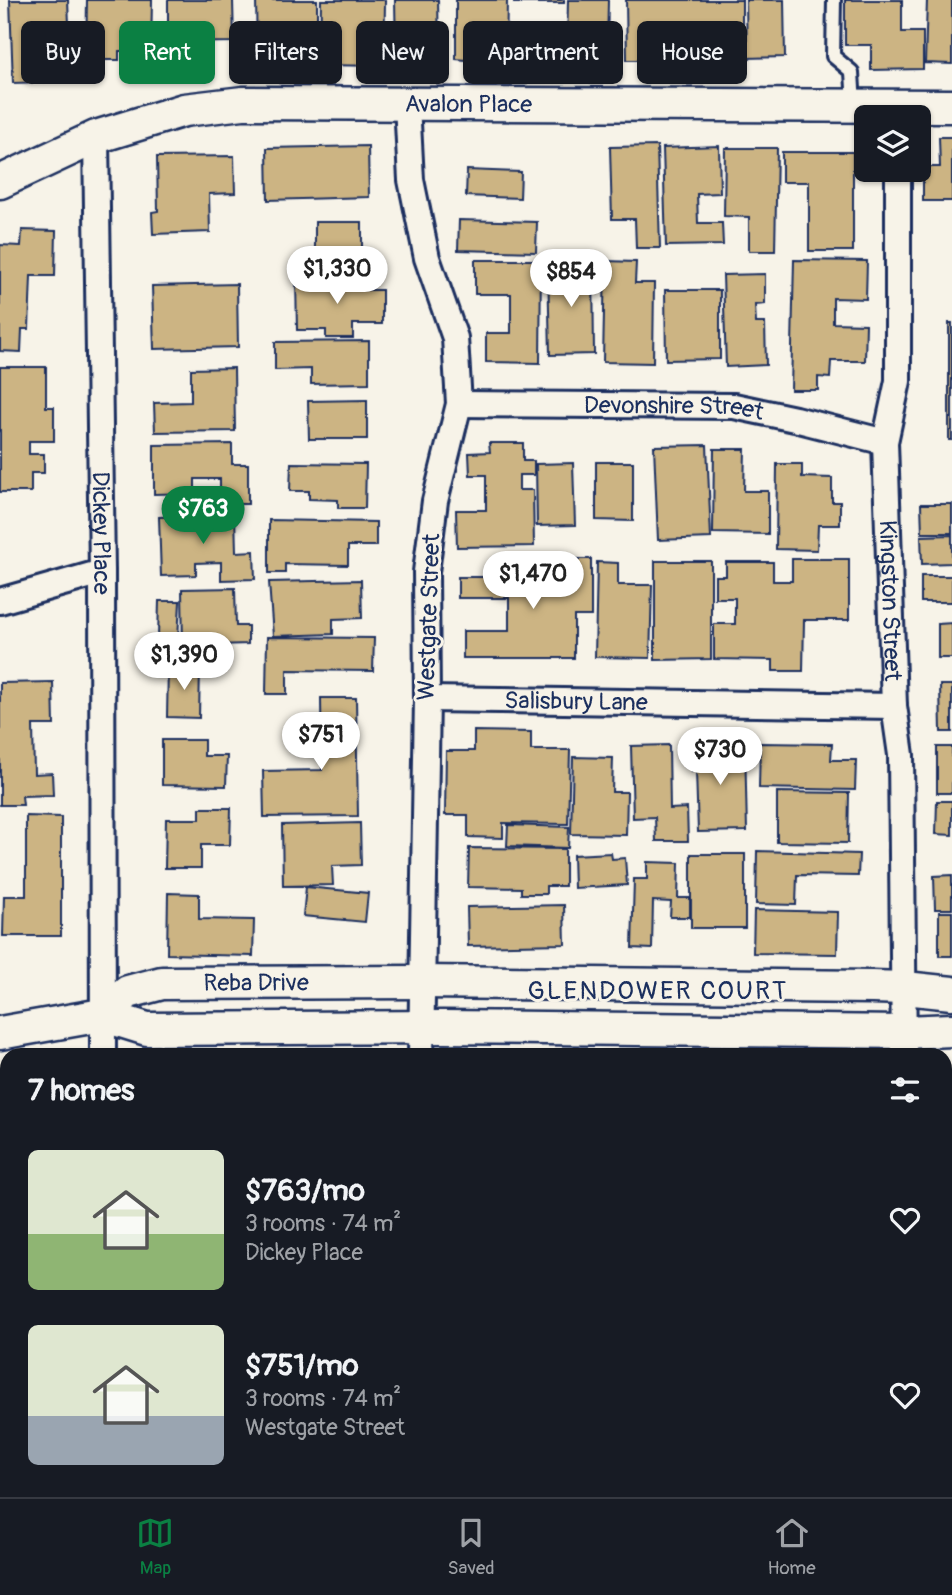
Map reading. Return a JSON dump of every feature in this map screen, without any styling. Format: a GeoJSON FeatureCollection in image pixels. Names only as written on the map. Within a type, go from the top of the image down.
{"type":"FeatureCollection","features":[{"type":"Feature","properties":{"kind":"street","name":"Avalon Place"},"geometry":{"type":"LineString","coordinates":[[0,181],[96,137],[184,110],[243,103],[854,105]]}},
{"type":"Feature","properties":{"kind":"street","name":"Westgate Street"},"geometry":{"type":"LineString","coordinates":[[407,104],[411,180],[427,258],[455,338],[459,404],[435,500],[426,572],[427,699],[421,1041]]}},
{"type":"Feature","properties":{"kind":"street","name":"Avalon Place"},"geometry":{"type":"LineString","coordinates":[[931,108],[952,106]]}},
{"type":"Feature","properties":{"kind":"street","name":"Dickey Place"},"geometry":{"type":"LineString","coordinates":[[96,137],[102,572],[103,1048]]}},
{"type":"Feature","properties":{"kind":"street","name":"Kingston Street"},"geometry":{"type":"LineString","coordinates":[[898,182],[898,381],[885,442],[894,706],[901,755],[904,1044]]}},
{"type":"Feature","properties":{"kind":"street","name":"Devonshire Street"},"geometry":{"type":"LineString","coordinates":[[459,404],[734,406],[885,442]]}},
{"type":"Feature","properties":{"kind":"street"},"geometry":{"type":"LineString","coordinates":[[0,601],[102,572]]}},
{"type":"Feature","properties":{"kind":"street","name":"Salisbury Lane"},"geometry":{"type":"LineString","coordinates":[[427,699],[894,706]]}},
{"type":"Feature","properties":{"kind":"street","name":"Reba Drive"},"geometry":{"type":"LineString","coordinates":[[102,1015],[128,992],[162,983],[421,982],[905,988],[952,993]]}},
{"type":"Feature","properties":{"kind":"street","name":"Reba Drive"},"geometry":{"type":"LineString","coordinates":[[0,1033],[102,1015],[147,1028],[421,1041],[904,1044],[952,1030]]}},
{"type":"Feature","properties":{"kind":"lane"},"geometry":{"type":"LineString","coordinates":[[834,0],[833,56],[852,72],[854,105]]}},
{"type":"Feature","properties":{"kind":"building"},"geometry":{"type":"Polygon","coordinates":[[[10,0],[68,0],[69,21],[21,21],[21,83],[13,83],[10,0]]]}},
{"type":"Feature","properties":{"kind":"building"},"geometry":{"type":"Polygon","coordinates":[[[87,0],[152,0],[152,21],[119,21],[119,60],[105,60],[105,21],[87,21],[87,0]]]}},
{"type":"Feature","properties":{"kind":"building"},"geometry":{"type":"Polygon","coordinates":[[[168,0],[233,0],[234,21],[229,21],[229,42],[215,42],[215,21],[168,21],[168,0]]]}},
{"type":"Feature","properties":{"kind":"building"},"geometry":{"type":"Polygon","coordinates":[[[256,0],[317,0],[317,21],[256,21],[256,0]]]}},
{"type":"Feature","properties":{"kind":"building"},"geometry":{"type":"Polygon","coordinates":[[[321,0],[385,0],[385,21],[356,21],[356,66],[342,65],[342,21],[321,21],[321,0]]]}},
{"type":"Feature","properties":{"kind":"building"},"geometry":{"type":"Polygon","coordinates":[[[395,0],[438,0],[438,21],[395,21],[395,0]]]}},
{"type":"Feature","properties":{"kind":"building"},"geometry":{"type":"Polygon","coordinates":[[[456,0],[507,0],[507,21],[463,21],[463,60],[456,59],[456,0]]]}},
{"type":"Feature","properties":{"kind":"building"},"geometry":{"type":"Polygon","coordinates":[[[514,0],[564,0],[564,3],[514,3],[514,0]]]}},
{"type":"Feature","properties":{"kind":"building"},"geometry":{"type":"Polygon","coordinates":[[[568,0],[608,0],[608,21],[568,21],[568,0]]]}},
{"type":"Feature","properties":{"kind":"building"},"geometry":{"type":"Polygon","coordinates":[[[626,0],[742,0],[742,21],[637,21],[637,60],[627,60],[626,0]]]}},
{"type":"Feature","properties":{"kind":"building"},"geometry":{"type":"Polygon","coordinates":[[[746,0],[784,0],[785,57],[747,58],[746,0]]]}},
{"type":"Feature","properties":{"kind":"building"},"geometry":{"type":"Polygon","coordinates":[[[845,0],[902,0],[902,32],[923,32],[923,69],[871,70],[871,45],[845,45],[845,0]]]}},
{"type":"Feature","properties":{"kind":"building"},"geometry":{"type":"Polygon","coordinates":[[[927,0],[952,0],[952,64],[925,63],[927,0]]]}},
{"type":"Feature","properties":{"kind":"building"},"geometry":{"type":"Polygon","coordinates":[[[939,137],[952,137],[952,201],[923,201],[923,182],[931,182],[931,167],[940,167],[939,137]]]}},
{"type":"Feature","properties":{"kind":"building"},"geometry":{"type":"Polygon","coordinates":[[[368,146],[369,197],[268,200],[267,148],[368,146]]]}},
{"type":"Feature","properties":{"kind":"building"},"geometry":{"type":"Polygon","coordinates":[[[657,146],[660,248],[636,248],[635,219],[612,219],[610,147],[657,146]]]}},
{"type":"Feature","properties":{"kind":"building"},"geometry":{"type":"Polygon","coordinates":[[[719,146],[720,193],[697,194],[698,223],[722,223],[723,245],[666,246],[663,148],[719,146]]]}},
{"type":"Feature","properties":{"kind":"building"},"geometry":{"type":"Polygon","coordinates":[[[725,148],[777,148],[775,251],[749,251],[749,217],[724,216],[725,148]]]}},
{"type":"Feature","properties":{"kind":"building"},"geometry":{"type":"Polygon","coordinates":[[[782,152],[853,152],[853,251],[809,251],[809,182],[782,182],[782,152]]]}},
{"type":"Feature","properties":{"kind":"building"},"geometry":{"type":"Polygon","coordinates":[[[234,156],[235,193],[209,194],[210,232],[153,234],[152,212],[158,211],[157,157],[234,156]]]}},
{"type":"Feature","properties":{"kind":"building"},"geometry":{"type":"Polygon","coordinates":[[[467,170],[521,172],[520,198],[466,196],[467,170]]]}},
{"type":"Feature","properties":{"kind":"building"},"geometry":{"type":"Polygon","coordinates":[[[459,220],[537,222],[536,252],[458,250],[459,220]]]}},
{"type":"Feature","properties":{"kind":"building"},"geometry":{"type":"Polygon","coordinates":[[[315,222],[362,222],[362,254],[315,254],[315,222]]]}},
{"type":"Feature","properties":{"kind":"building"},"geometry":{"type":"Polygon","coordinates":[[[22,230],[56,231],[55,276],[31,276],[29,329],[22,329],[21,352],[0,351],[0,245],[21,246],[22,230]]]}},
{"type":"Feature","properties":{"kind":"building"},"geometry":{"type":"Polygon","coordinates":[[[475,260],[541,260],[540,363],[486,362],[486,333],[511,333],[511,294],[475,294],[475,260]]]}},
{"type":"Feature","properties":{"kind":"building"},"geometry":{"type":"Polygon","coordinates":[[[794,260],[867,261],[866,299],[833,298],[833,323],[866,324],[865,361],[831,361],[830,378],[818,377],[818,390],[791,390],[794,260]]]}},
{"type":"Feature","properties":{"kind":"building"},"geometry":{"type":"Polygon","coordinates":[[[605,261],[636,262],[635,283],[654,283],[653,363],[603,362],[605,261]]]}},
{"type":"Feature","properties":{"kind":"building"},"geometry":{"type":"Polygon","coordinates":[[[593,264],[594,354],[550,355],[548,265],[593,264]]]}},
{"type":"Feature","properties":{"kind":"building"},"geometry":{"type":"Polygon","coordinates":[[[765,274],[765,304],[755,305],[756,323],[765,323],[766,365],[726,367],[723,275],[765,274]]]}},
{"type":"Feature","properties":{"kind":"building"},"geometry":{"type":"Polygon","coordinates":[[[296,280],[365,280],[365,290],[382,290],[382,324],[353,324],[353,338],[326,338],[326,330],[297,330],[296,280]]]}},
{"type":"Feature","properties":{"kind":"building"},"geometry":{"type":"Polygon","coordinates":[[[237,284],[238,347],[154,349],[152,286],[237,284]]]}},
{"type":"Feature","properties":{"kind":"building"},"geometry":{"type":"Polygon","coordinates":[[[665,290],[720,290],[720,359],[666,360],[665,290]]]}},
{"type":"Feature","properties":{"kind":"building"},"geometry":{"type":"Polygon","coordinates":[[[949,323],[952,323],[952,440],[949,440],[949,323]]]}},
{"type":"Feature","properties":{"kind":"building"},"geometry":{"type":"Polygon","coordinates":[[[369,341],[369,383],[311,384],[311,369],[275,370],[275,342],[369,341]]]}},
{"type":"Feature","properties":{"kind":"building"},"geometry":{"type":"Polygon","coordinates":[[[0,367],[46,367],[46,407],[54,407],[54,441],[29,441],[29,454],[44,454],[44,473],[31,473],[31,492],[0,492],[0,367]]]}},
{"type":"Feature","properties":{"kind":"building"},"geometry":{"type":"Polygon","coordinates":[[[234,368],[235,431],[155,432],[154,403],[191,402],[191,369],[234,368]]]}},
{"type":"Feature","properties":{"kind":"building"},"geometry":{"type":"Polygon","coordinates":[[[367,400],[367,439],[309,439],[308,401],[367,400]]]}},
{"type":"Feature","properties":{"kind":"building"},"geometry":{"type":"Polygon","coordinates":[[[489,443],[523,443],[523,461],[534,461],[534,475],[519,475],[519,490],[533,490],[534,546],[457,547],[456,510],[486,510],[486,475],[470,475],[469,453],[490,452],[489,443]]]}},
{"type":"Feature","properties":{"kind":"building"},"geometry":{"type":"Polygon","coordinates":[[[232,444],[232,464],[248,464],[248,504],[220,504],[220,479],[195,479],[195,493],[154,494],[154,445],[232,444]]]}},
{"type":"Feature","properties":{"kind":"building"},"geometry":{"type":"Polygon","coordinates":[[[707,445],[711,538],[658,540],[654,446],[707,445]]]}},
{"type":"Feature","properties":{"kind":"building"},"geometry":{"type":"Polygon","coordinates":[[[714,449],[745,449],[744,491],[768,491],[768,534],[713,533],[714,449]]]}},
{"type":"Feature","properties":{"kind":"building"},"geometry":{"type":"Polygon","coordinates":[[[596,462],[633,462],[633,521],[596,520],[596,462]]]}},
{"type":"Feature","properties":{"kind":"building"},"geometry":{"type":"Polygon","coordinates":[[[291,463],[366,464],[365,508],[338,508],[338,500],[309,499],[309,491],[290,491],[291,463]]]}},
{"type":"Feature","properties":{"kind":"building"},"geometry":{"type":"Polygon","coordinates":[[[573,463],[575,525],[537,526],[536,464],[573,463]]]}},
{"type":"Feature","properties":{"kind":"building"},"geometry":{"type":"Polygon","coordinates":[[[777,464],[802,464],[802,477],[832,478],[832,502],[840,502],[840,525],[818,525],[817,550],[776,549],[777,464]]]}},
{"type":"Feature","properties":{"kind":"building"},"geometry":{"type":"Polygon","coordinates":[[[921,504],[952,504],[952,533],[922,533],[921,504]]]}},
{"type":"Feature","properties":{"kind":"building"},"geometry":{"type":"Polygon","coordinates":[[[235,514],[236,552],[254,551],[255,579],[221,580],[221,562],[196,563],[196,575],[161,576],[159,517],[235,514]]]}},
{"type":"Feature","properties":{"kind":"building"},"geometry":{"type":"Polygon","coordinates":[[[269,520],[376,522],[376,546],[348,546],[348,565],[285,564],[285,573],[269,573],[269,520]]]}},
{"type":"Feature","properties":{"kind":"building"},"geometry":{"type":"Polygon","coordinates":[[[952,535],[952,563],[922,564],[921,536],[952,535]]]}},
{"type":"Feature","properties":{"kind":"building"},"geometry":{"type":"Polygon","coordinates":[[[542,559],[591,559],[591,616],[574,616],[574,658],[463,658],[463,631],[509,631],[509,598],[458,598],[458,577],[542,577],[542,559]]]}},
{"type":"Feature","properties":{"kind":"building"},"geometry":{"type":"Polygon","coordinates":[[[792,559],[849,559],[849,620],[804,620],[803,671],[773,671],[773,660],[714,659],[714,624],[735,624],[735,598],[715,598],[715,576],[726,576],[726,562],[773,562],[773,581],[792,581],[792,559]]]}},
{"type":"Feature","properties":{"kind":"building"},"geometry":{"type":"Polygon","coordinates":[[[655,561],[711,561],[711,659],[655,660],[655,561]]]}},
{"type":"Feature","properties":{"kind":"building"},"geometry":{"type":"Polygon","coordinates":[[[597,562],[618,563],[618,585],[652,585],[650,658],[595,657],[597,562]]]}},
{"type":"Feature","properties":{"kind":"building"},"geometry":{"type":"Polygon","coordinates":[[[921,576],[952,576],[952,602],[921,602],[921,576]]]}},
{"type":"Feature","properties":{"kind":"building"},"geometry":{"type":"Polygon","coordinates":[[[361,580],[362,618],[333,619],[333,634],[273,636],[269,582],[361,580]]]}},
{"type":"Feature","properties":{"kind":"building"},"geometry":{"type":"Polygon","coordinates":[[[235,588],[236,626],[248,626],[248,644],[183,646],[182,589],[235,588]]]}},
{"type":"Feature","properties":{"kind":"building"},"geometry":{"type":"Polygon","coordinates":[[[159,601],[180,601],[178,638],[158,637],[159,601]]]}},
{"type":"Feature","properties":{"kind":"building"},"geometry":{"type":"Polygon","coordinates":[[[952,623],[952,658],[938,658],[938,624],[952,623]]]}},
{"type":"Feature","properties":{"kind":"building"},"geometry":{"type":"Polygon","coordinates":[[[267,637],[374,638],[373,671],[287,670],[287,694],[266,694],[267,637]]]}},
{"type":"Feature","properties":{"kind":"building"},"geometry":{"type":"Polygon","coordinates":[[[168,666],[200,666],[199,718],[167,717],[168,666]]]}},
{"type":"Feature","properties":{"kind":"building"},"geometry":{"type":"Polygon","coordinates":[[[53,682],[54,725],[33,725],[34,774],[52,773],[53,795],[22,796],[23,805],[0,805],[0,683],[53,682]]]}},
{"type":"Feature","properties":{"kind":"building"},"geometry":{"type":"Polygon","coordinates":[[[940,685],[952,685],[952,732],[941,732],[940,685]]]}},
{"type":"Feature","properties":{"kind":"building"},"geometry":{"type":"Polygon","coordinates":[[[321,698],[356,698],[358,816],[264,817],[263,771],[322,770],[321,698]]]}},
{"type":"Feature","properties":{"kind":"building"},"geometry":{"type":"Polygon","coordinates":[[[474,731],[531,732],[531,750],[570,750],[568,824],[503,823],[503,838],[468,837],[468,815],[445,815],[446,751],[474,751],[474,731]]]}},
{"type":"Feature","properties":{"kind":"building"},"geometry":{"type":"Polygon","coordinates":[[[162,740],[204,740],[204,756],[227,756],[226,786],[162,785],[162,740]]]}},
{"type":"Feature","properties":{"kind":"building"},"geometry":{"type":"Polygon","coordinates":[[[760,743],[832,744],[831,760],[856,760],[855,790],[759,788],[760,743]]]}},
{"type":"Feature","properties":{"kind":"building"},"geometry":{"type":"Polygon","coordinates":[[[745,744],[747,831],[698,832],[696,771],[691,771],[690,745],[745,744]]]}},
{"type":"Feature","properties":{"kind":"building"},"geometry":{"type":"Polygon","coordinates":[[[669,745],[670,809],[687,808],[688,841],[656,841],[655,817],[633,818],[631,746],[669,745]]]}},
{"type":"Feature","properties":{"kind":"building"},"geometry":{"type":"Polygon","coordinates":[[[937,747],[952,747],[952,793],[937,793],[937,747]]]}},
{"type":"Feature","properties":{"kind":"building"},"geometry":{"type":"Polygon","coordinates":[[[573,757],[613,758],[612,792],[627,792],[626,835],[571,834],[573,757]]]}},
{"type":"Feature","properties":{"kind":"building"},"geometry":{"type":"Polygon","coordinates":[[[777,792],[849,793],[848,843],[777,842],[777,792]]]}},
{"type":"Feature","properties":{"kind":"building"},"geometry":{"type":"Polygon","coordinates":[[[937,801],[952,801],[952,835],[936,834],[937,801]]]}},
{"type":"Feature","properties":{"kind":"building"},"geometry":{"type":"Polygon","coordinates":[[[200,808],[231,808],[230,845],[201,845],[201,868],[165,868],[166,819],[200,819],[200,808]]]}},
{"type":"Feature","properties":{"kind":"building"},"geometry":{"type":"Polygon","coordinates":[[[26,816],[61,817],[61,936],[3,936],[4,896],[26,896],[26,816]]]}},
{"type":"Feature","properties":{"kind":"building"},"geometry":{"type":"Polygon","coordinates":[[[360,823],[361,865],[332,866],[333,885],[283,886],[282,825],[360,823]]]}},
{"type":"Feature","properties":{"kind":"building"},"geometry":{"type":"Polygon","coordinates":[[[508,825],[569,827],[568,848],[507,846],[508,825]]]}},
{"type":"Feature","properties":{"kind":"building"},"geometry":{"type":"Polygon","coordinates":[[[469,848],[565,849],[565,886],[546,886],[546,894],[521,894],[521,888],[468,887],[469,848]]]}},
{"type":"Feature","properties":{"kind":"building"},"geometry":{"type":"Polygon","coordinates":[[[757,851],[859,854],[858,876],[797,875],[796,905],[756,904],[757,851]]]}},
{"type":"Feature","properties":{"kind":"building"},"geometry":{"type":"Polygon","coordinates":[[[611,853],[612,859],[625,858],[627,885],[574,888],[573,855],[611,853]]]}},
{"type":"Feature","properties":{"kind":"building"},"geometry":{"type":"Polygon","coordinates":[[[691,854],[745,854],[745,928],[691,928],[691,854]]]}},
{"type":"Feature","properties":{"kind":"building"},"geometry":{"type":"Polygon","coordinates":[[[647,862],[679,863],[678,898],[690,898],[690,917],[670,917],[671,902],[653,901],[652,949],[632,948],[634,879],[647,879],[647,862]]]}},
{"type":"Feature","properties":{"kind":"building"},"geometry":{"type":"Polygon","coordinates":[[[952,875],[952,909],[935,909],[934,876],[952,875]]]}},
{"type":"Feature","properties":{"kind":"building"},"geometry":{"type":"Polygon","coordinates":[[[306,887],[368,893],[365,922],[303,916],[306,887]]]}},
{"type":"Feature","properties":{"kind":"building"},"geometry":{"type":"Polygon","coordinates":[[[168,893],[199,894],[199,919],[254,920],[253,956],[167,954],[168,893]]]}},
{"type":"Feature","properties":{"kind":"building"},"geometry":{"type":"Polygon","coordinates":[[[564,905],[565,944],[468,946],[467,907],[564,905]]]}},
{"type":"Feature","properties":{"kind":"building"},"geometry":{"type":"Polygon","coordinates":[[[754,910],[838,912],[837,954],[753,953],[754,910]]]}},
{"type":"Feature","properties":{"kind":"building"},"geometry":{"type":"Polygon","coordinates":[[[939,912],[952,912],[952,956],[939,956],[939,912]]]}},
{"type":"Feature","properties":{"kind":"district","name":"GLENDOWER COURT"},"geometry":{"type":"Point","coordinates":[658,991]}}]}
